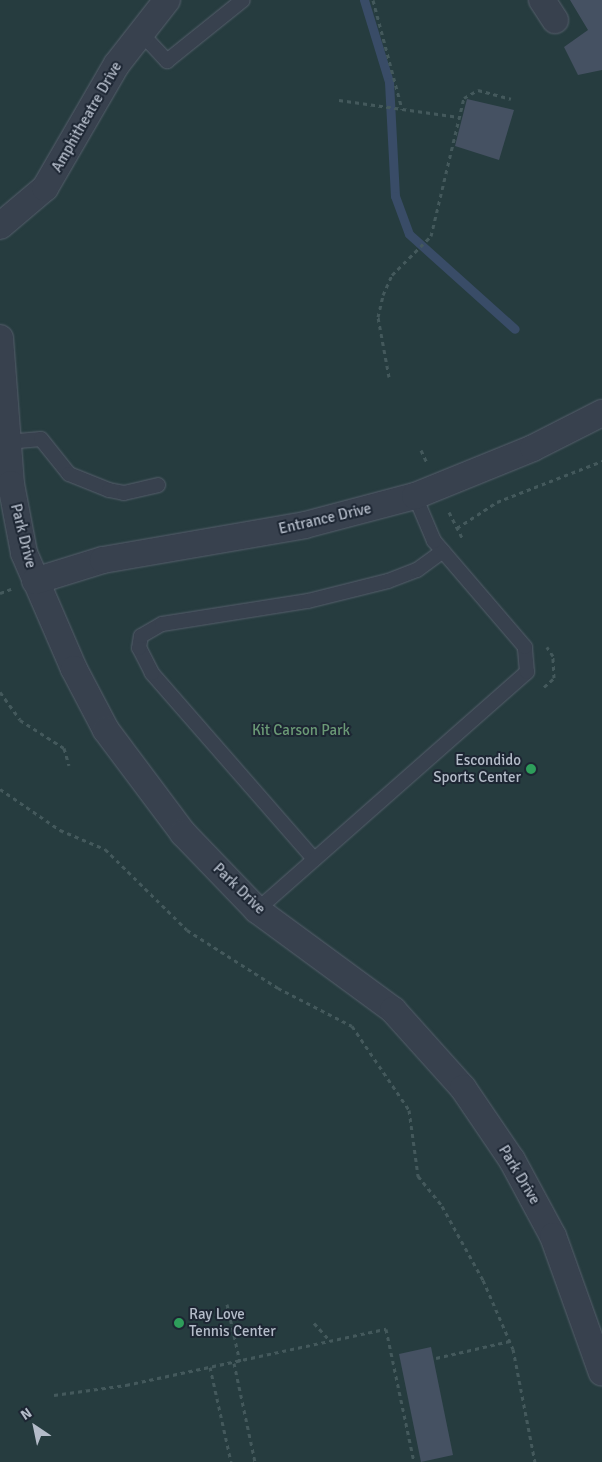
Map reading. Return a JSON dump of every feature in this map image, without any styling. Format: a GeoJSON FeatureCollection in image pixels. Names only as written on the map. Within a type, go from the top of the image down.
{"type":"FeatureCollection","features":[{"type":"Feature","properties":{"kind":"street","name":"Amphitheatre Drive"},"geometry":{"type":"LineString","coordinates":[[0,226],[45,188],[117,64],[140,32],[167,0]]}},
{"type":"Feature","properties":{"kind":"street","name":"Park Drive"},"geometry":{"type":"LineString","coordinates":[[0,338],[7,442],[24,553],[35,581],[106,730],[183,833],[257,910],[393,1010],[463,1088],[533,1196],[596,1329],[602,1373]]}},
{"type":"Feature","properties":{"kind":"street","name":"Entrance Drive"},"geometry":{"type":"LineString","coordinates":[[35,581],[103,560],[305,526],[426,492],[533,448],[602,412]]}},
{"type":"Feature","properties":{"kind":"lane"},"geometry":{"type":"LineString","coordinates":[[140,32],[167,61],[243,0]]}},
{"type":"Feature","properties":{"kind":"lane"},"geometry":{"type":"LineString","coordinates":[[7,442],[42,439],[69,474],[109,490],[124,493],[158,485]]}},
{"type":"Feature","properties":{"kind":"lane"},"geometry":{"type":"LineString","coordinates":[[257,910],[527,672],[525,647],[443,551],[428,529],[426,492]]}},
{"type":"Feature","properties":{"kind":"lane"},"geometry":{"type":"LineString","coordinates":[[314,859],[152,673],[139,648],[141,636],[162,624],[308,601],[388,580],[417,570],[443,551]]}},
{"type":"Feature","properties":{"kind":"path"},"geometry":{"type":"LineString","coordinates":[[373,0],[402,109]]}},
{"type":"Feature","properties":{"kind":"path"},"geometry":{"type":"LineString","coordinates":[[389,378],[378,317],[383,295],[392,275],[431,236],[459,117],[468,93],[478,90],[511,99]]}},
{"type":"Feature","properties":{"kind":"path"},"geometry":{"type":"LineString","coordinates":[[339,100],[459,117]]}},
{"type":"Feature","properties":{"kind":"path"},"geometry":{"type":"LineString","coordinates":[[421,450],[426,492],[457,528],[467,548]]}},
{"type":"Feature","properties":{"kind":"path"},"geometry":{"type":"LineString","coordinates":[[457,528],[496,502],[602,461]]}},
{"type":"Feature","properties":{"kind":"path"},"geometry":{"type":"LineString","coordinates":[[541,690],[554,678],[553,656],[542,640]]}},
{"type":"Feature","properties":{"kind":"path"},"geometry":{"type":"LineString","coordinates":[[0,692],[20,720],[64,748],[70,765]]}},
{"type":"Feature","properties":{"kind":"path"},"geometry":{"type":"LineString","coordinates":[[0,789],[60,830],[105,849],[187,930],[278,988],[352,1026],[409,1110],[418,1176],[442,1206],[484,1280],[510,1341],[535,1462]]}},
{"type":"Feature","properties":{"kind":"path"},"geometry":{"type":"LineString","coordinates":[[228,1304],[240,1362]]}},
{"type":"Feature","properties":{"kind":"path"},"geometry":{"type":"LineString","coordinates":[[314,1323],[330,1342]]}},
{"type":"Feature","properties":{"kind":"path"},"geometry":{"type":"LineString","coordinates":[[54,1395],[240,1362],[386,1329],[397,1367],[414,1462]]}},
{"type":"Feature","properties":{"kind":"path"},"geometry":{"type":"LineString","coordinates":[[436,1358],[510,1341]]}},
{"type":"Feature","properties":{"kind":"path"},"geometry":{"type":"LineString","coordinates":[[234,1362],[256,1462]]}},
{"type":"Feature","properties":{"kind":"path"},"geometry":{"type":"LineString","coordinates":[[210,1367],[231,1462]]}},
{"type":"Feature","properties":{"kind":"green space","name":"Kit Carson Park"},"geometry":{"type":"Polygon","coordinates":[[[0,0],[602,0],[602,1462],[0,1462],[0,0]]]}},
{"type":"Feature","properties":{"kind":"building"},"geometry":{"type":"Polygon","coordinates":[[[570,0],[602,0],[602,70],[578,75],[564,47],[588,30],[570,0]]]}},
{"type":"Feature","properties":{"kind":"building"},"geometry":{"type":"Polygon","coordinates":[[[467,99],[514,110],[499,160],[455,146],[467,99]]]}},
{"type":"Feature","properties":{"kind":"building"},"geometry":{"type":"Polygon","coordinates":[[[431,1347],[453,1455],[421,1462],[399,1354],[431,1347]]]}},
{"type":"Feature","properties":{"kind":"waterway"},"geometry":{"type":"LineString","coordinates":[[364,0],[389,82],[395,196],[409,234],[515,329]]}},
{"type":"Feature","properties":{"kind":"place","name":"Escondido Sports Center"},"geometry":{"type":"Point","coordinates":[531,769]}},
{"type":"Feature","properties":{"kind":"place","name":"Ray Love Tennis Center"},"geometry":{"type":"Point","coordinates":[179,1323]}}]}
